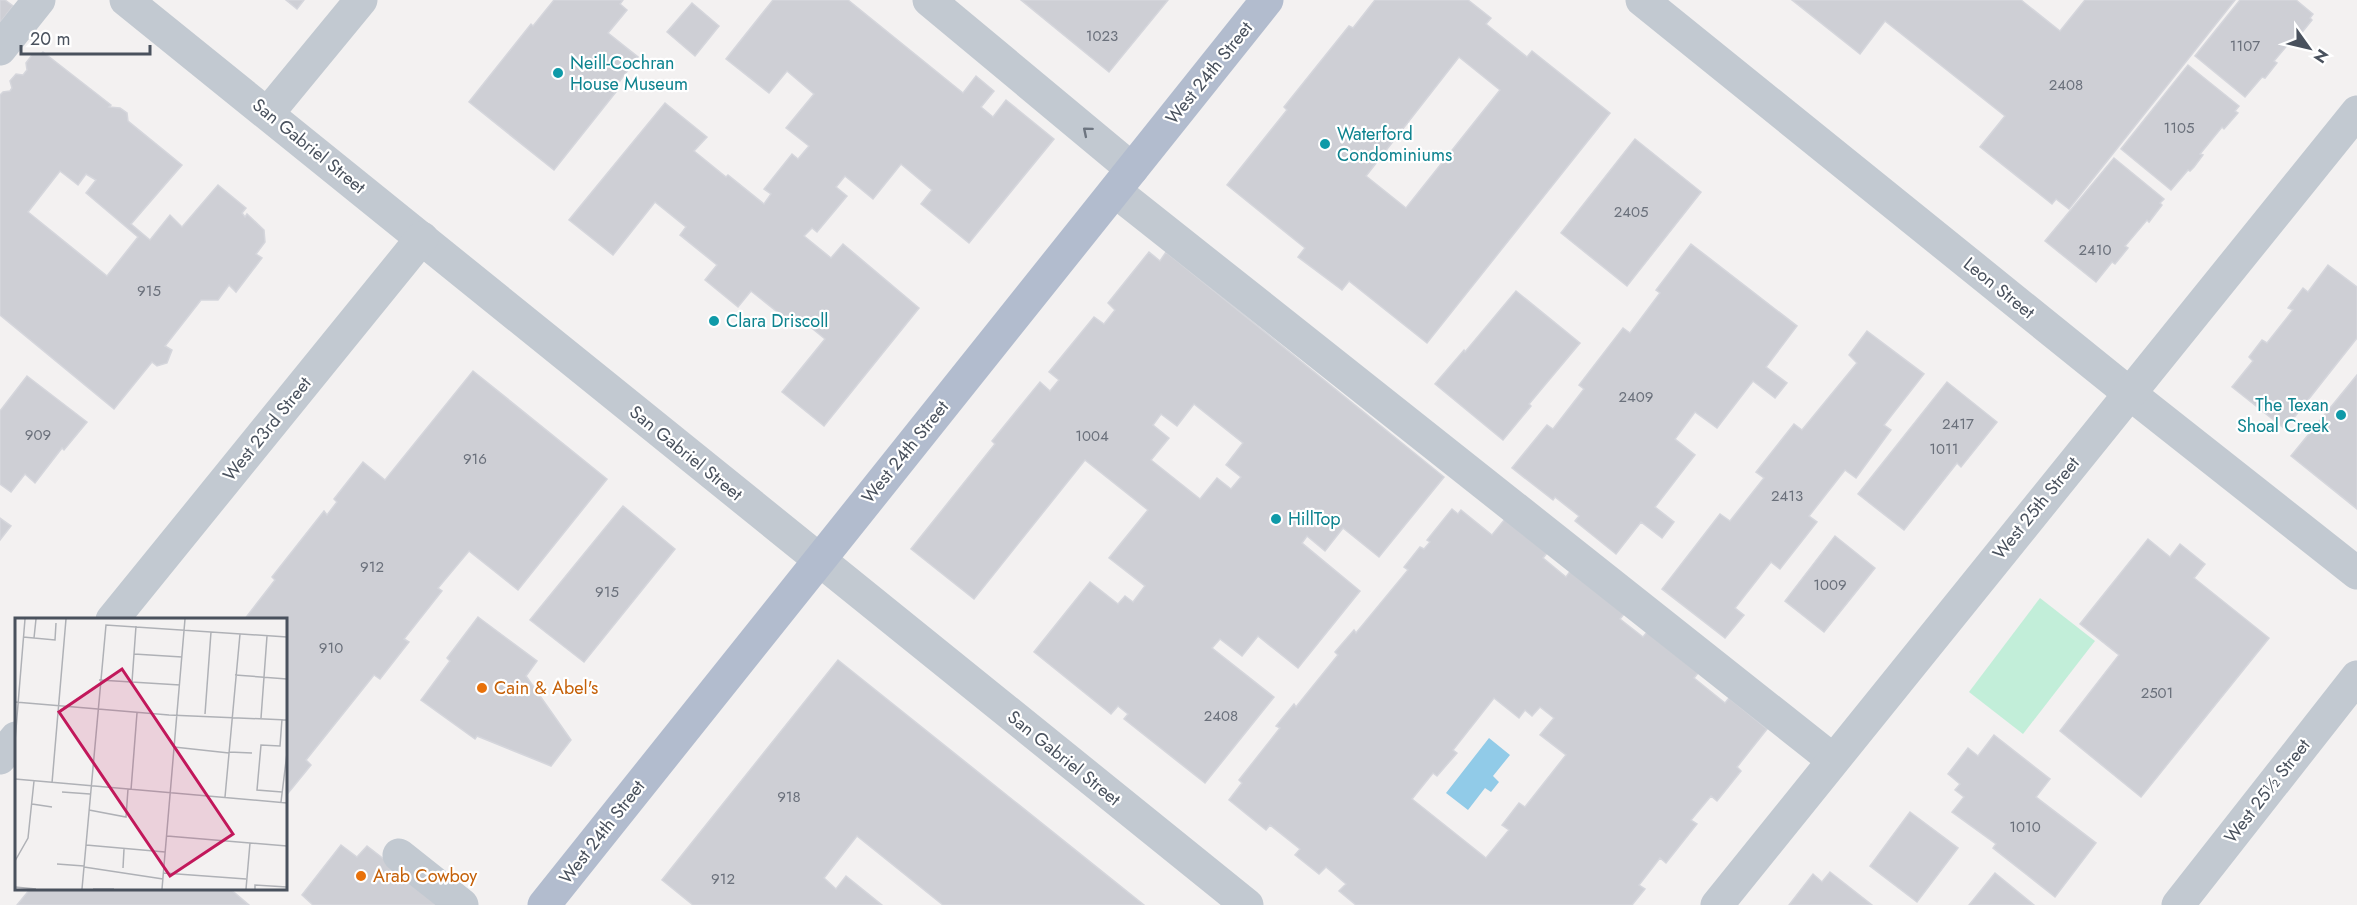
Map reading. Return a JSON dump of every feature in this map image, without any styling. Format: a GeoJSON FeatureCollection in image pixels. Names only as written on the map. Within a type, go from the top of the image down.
{"type":"FeatureCollection","features":[{"type":"Feature","properties":{"kind":"main road","name":"West 24th Street"},"geometry":{"type":"LineString","coordinates":[[544,905],[1267,0]]}},
{"type":"Feature","properties":{"kind":"street"},"geometry":{"type":"LineString","coordinates":[[0,49],[39,0]]}},
{"type":"Feature","properties":{"kind":"street","name":"San Gabriel Street"},"geometry":{"type":"LineString","coordinates":[[126,0],[1247,905]]}},
{"type":"Feature","properties":{"kind":"street"},"geometry":{"type":"LineString","coordinates":[[268,113],[361,0]]}},
{"type":"Feature","properties":{"kind":"street"},"geometry":{"type":"LineString","coordinates":[[929,0],[1123,180],[1833,760]]}},
{"type":"Feature","properties":{"kind":"street","name":"Leon Street"},"geometry":{"type":"LineString","coordinates":[[1642,0],[2129,393],[2357,573]]}},
{"type":"Feature","properties":{"kind":"street","name":"West 25th Street"},"geometry":{"type":"LineString","coordinates":[[1717,905],[2357,112]]}},
{"type":"Feature","properties":{"kind":"street","name":"West 23rd Street"},"geometry":{"type":"LineString","coordinates":[[114,618],[422,238]]}},
{"type":"Feature","properties":{"kind":"street","name":"West 25½ Street"},"geometry":{"type":"LineString","coordinates":[[2178,905],[2357,677]]}},
{"type":"Feature","properties":{"kind":"street"},"geometry":{"type":"LineString","coordinates":[[0,758],[15,739]]}},
{"type":"Feature","properties":{"kind":"street"},"geometry":{"type":"LineString","coordinates":[[399,855],[462,905]]}},
{"type":"Feature","properties":{"kind":"green space"},"geometry":{"type":"Polygon","coordinates":[[[2040,598],[2095,641],[2023,734],[1969,692],[2040,598]]]}},
{"type":"Feature","properties":{"kind":"water"},"geometry":{"type":"Polygon","coordinates":[[[1489,738],[1510,755],[1493,776],[1499,782],[1491,792],[1485,788],[1468,810],[1446,793],[1489,738]]]}},
{"type":"Feature","properties":{"kind":"building"},"geometry":{"type":"Polygon","coordinates":[[[0,0],[5,0],[13,6],[0,23],[0,0]]]}},
{"type":"Feature","properties":{"kind":"building"},"geometry":{"type":"Polygon","coordinates":[[[286,0],[304,0],[297,9],[286,0]]]}},
{"type":"Feature","properties":{"kind":"building","name":"Neill-Cochran House Museum"},"geometry":{"type":"Polygon","coordinates":[[[554,0],[623,0],[620,4],[627,10],[608,33],[638,57],[613,90],[616,92],[554,170],[469,102],[531,24],[533,26],[554,0]]]}},
{"type":"Feature","properties":{"kind":"building"},"geometry":{"type":"Polygon","coordinates":[[[773,0],[848,0],[963,93],[976,76],[994,91],[981,107],[993,117],[1006,100],[1054,139],[969,243],[921,204],[932,190],[901,164],[873,199],[845,176],[836,187],[847,196],[817,232],[812,228],[804,236],[831,258],[843,244],[919,308],[824,426],[782,392],[825,339],[797,316],[791,323],[751,291],[738,307],[705,280],[717,265],[680,235],[686,227],[655,202],[613,255],[569,220],[665,103],[707,137],[694,151],[764,204],[771,194],[764,189],[792,154],[798,159],[809,146],[786,128],[814,94],[787,71],[769,93],[726,59],[773,0]]]}},
{"type":"Feature","properties":{"kind":"building"},"geometry":{"type":"Polygon","coordinates":[[[1021,0],[1168,0],[1109,72],[1021,0]]]}},
{"type":"Feature","properties":{"kind":"building","name":"Waterford Condominiums"},"geometry":{"type":"Polygon","coordinates":[[[1375,0],[1468,0],[1491,18],[1486,24],[1527,57],[1532,51],[1610,113],[1427,343],[1349,281],[1342,290],[1298,257],[1305,248],[1227,185],[1287,110],[1284,107],[1349,26],[1353,28],[1375,0]],[[1459,57],[1366,176],[1406,208],[1500,90],[1459,57]]]}},
{"type":"Feature","properties":{"kind":"building"},"geometry":{"type":"Polygon","coordinates":[[[1792,0],[2021,0],[2060,31],[2085,0],[2235,0],[2069,209],[2056,199],[2052,204],[1980,147],[2005,116],[1885,21],[1860,54],[1792,0]]]}},
{"type":"Feature","properties":{"kind":"building"},"geometry":{"type":"Polygon","coordinates":[[[2240,0],[2296,0],[2313,14],[2310,18],[2312,20],[2299,36],[2296,35],[2274,61],[2277,63],[2265,78],[2262,77],[2245,97],[2195,56],[2240,0]]]}},
{"type":"Feature","properties":{"kind":"building"},"geometry":{"type":"Polygon","coordinates":[[[692,3],[719,26],[695,56],[667,32],[692,3]]]}},
{"type":"Feature","properties":{"kind":"building"},"geometry":{"type":"Polygon","coordinates":[[[43,52],[111,105],[109,107],[120,108],[127,113],[128,121],[182,165],[131,224],[150,240],[170,215],[182,227],[218,185],[246,208],[242,213],[245,217],[247,214],[264,230],[265,242],[256,254],[262,258],[236,292],[229,285],[218,300],[201,300],[165,346],[172,350],[167,363],[157,366],[152,362],[114,409],[0,315],[0,95],[10,91],[12,88],[10,81],[16,74],[23,75],[27,70],[26,63],[32,55],[40,55],[43,52]],[[60,171],[28,212],[107,276],[138,237],[86,193],[96,180],[86,174],[78,185],[60,171]]]}},
{"type":"Feature","properties":{"kind":"building"},"geometry":{"type":"Polygon","coordinates":[[[2188,65],[2239,106],[2235,111],[2238,113],[2224,129],[2222,127],[2200,154],[2203,155],[2194,167],[2188,170],[2171,190],[2121,149],[2188,65]]]}},
{"type":"Feature","properties":{"kind":"building"},"geometry":{"type":"Polygon","coordinates":[[[1635,139],[1701,192],[1627,286],[1561,233],[1635,139]]]}},
{"type":"Feature","properties":{"kind":"building"},"geometry":{"type":"Polygon","coordinates":[[[2114,158],[2164,199],[2149,222],[2147,220],[2125,246],[2128,248],[2115,264],[2112,262],[2096,282],[2045,241],[2114,158]]]}},
{"type":"Feature","properties":{"kind":"building"},"geometry":{"type":"Polygon","coordinates":[[[1691,244],[1797,326],[1766,367],[1787,383],[1775,398],[1753,381],[1717,428],[1695,412],[1675,439],[1695,455],[1655,507],[1674,522],[1662,538],[1641,522],[1616,554],[1575,521],[1579,516],[1555,497],[1553,500],[1512,468],[1547,425],[1553,429],[1584,389],[1579,385],[1623,328],[1630,333],[1660,293],[1656,290],[1691,244]]]}},
{"type":"Feature","properties":{"kind":"building","name":"HillTop"},"geometry":{"type":"Polygon","coordinates":[[[1149,252],[1160,261],[1166,252],[1444,477],[1379,557],[1343,528],[1325,551],[1307,536],[1302,543],[1360,591],[1298,668],[1258,636],[1242,656],[1220,639],[1212,648],[1274,697],[1205,783],[1124,719],[1128,714],[1118,706],[1111,714],[1034,652],[1090,582],[1118,604],[1125,596],[1133,602],[1145,586],[1109,558],[1148,510],[1085,460],[974,599],[911,549],[995,444],[992,441],[1040,382],[1050,391],[1059,380],[1049,372],[1094,317],[1104,324],[1115,310],[1108,303],[1149,252]],[[1194,404],[1177,426],[1161,414],[1153,425],[1169,438],[1151,460],[1200,499],[1217,478],[1231,489],[1241,477],[1226,465],[1243,443],[1194,404]]]}},
{"type":"Feature","properties":{"kind":"building"},"geometry":{"type":"Polygon","coordinates":[[[2328,265],[2357,287],[2357,338],[2285,429],[2232,387],[2253,361],[2249,357],[2262,340],[2267,343],[2293,310],[2288,308],[2303,288],[2308,292],[2328,265]]]}},
{"type":"Feature","properties":{"kind":"building"},"geometry":{"type":"Polygon","coordinates":[[[1516,291],[1580,343],[1529,404],[1531,406],[1503,440],[1435,384],[1516,291]]]}},
{"type":"Feature","properties":{"kind":"building"},"geometry":{"type":"Polygon","coordinates":[[[1867,331],[1924,374],[1884,425],[1891,430],[1856,478],[1845,470],[1809,516],[1817,522],[1780,569],[1771,562],[1735,608],[1744,615],[1725,638],[1662,589],[1720,514],[1730,521],[1764,478],[1756,472],[1794,424],[1802,430],[1857,363],[1849,355],[1867,331]]]}},
{"type":"Feature","properties":{"kind":"building"},"geometry":{"type":"Polygon","coordinates":[[[473,371],[607,479],[518,590],[469,551],[438,588],[442,591],[404,639],[409,642],[380,679],[374,675],[306,760],[311,765],[286,796],[286,618],[246,618],[275,580],[272,577],[324,511],[327,515],[337,502],[334,499],[363,462],[385,480],[473,371]]]}},
{"type":"Feature","properties":{"kind":"building","name":"The Texan Shoal Creek"},"geometry":{"type":"Polygon","coordinates":[[[2357,375],[2357,509],[2291,456],[2357,375]]]}},
{"type":"Feature","properties":{"kind":"building"},"geometry":{"type":"Polygon","coordinates":[[[27,376],[87,422],[64,450],[62,448],[35,483],[25,474],[11,492],[0,484],[0,411],[27,376]]]}},
{"type":"Feature","properties":{"kind":"building"},"geometry":{"type":"Polygon","coordinates":[[[1947,382],[1997,422],[1961,467],[1957,463],[1904,530],[1858,494],[1947,382]]]}},
{"type":"Feature","properties":{"kind":"building"},"geometry":{"type":"Polygon","coordinates":[[[623,506],[675,549],[584,662],[530,620],[623,506]]]}},
{"type":"Feature","properties":{"kind":"building"},"geometry":{"type":"Polygon","coordinates":[[[1452,509],[1458,514],[1461,510],[1492,535],[1505,519],[1547,553],[1543,558],[1566,577],[1571,570],[1624,614],[1620,619],[1643,637],[1647,632],[1698,673],[1694,678],[1725,703],[1729,698],[1767,729],[1737,767],[1741,771],[1717,801],[1711,796],[1691,820],[1697,824],[1666,863],[1660,858],[1639,885],[1645,889],[1632,905],[1356,905],[1339,891],[1346,884],[1326,867],[1319,874],[1295,855],[1300,849],[1270,825],[1266,830],[1229,800],[1242,783],[1239,780],[1280,728],[1276,726],[1294,704],[1296,707],[1338,655],[1335,652],[1354,630],[1356,633],[1408,570],[1404,567],[1420,547],[1424,549],[1430,542],[1427,540],[1452,509]],[[1494,698],[1453,750],[1457,753],[1437,776],[1433,773],[1412,799],[1486,858],[1509,830],[1502,825],[1519,803],[1525,807],[1566,755],[1540,735],[1554,718],[1540,707],[1532,716],[1525,710],[1519,718],[1494,698]]]}},
{"type":"Feature","properties":{"kind":"building"},"geometry":{"type":"Polygon","coordinates":[[[0,518],[11,526],[0,540],[0,518]]]}},
{"type":"Feature","properties":{"kind":"building"},"geometry":{"type":"Polygon","coordinates":[[[1835,536],[1875,568],[1824,632],[1785,601],[1835,536]]]}},
{"type":"Feature","properties":{"kind":"building"},"geometry":{"type":"Polygon","coordinates":[[[2148,539],[2170,557],[2180,544],[2205,564],[2194,578],[2269,638],[2141,797],[2060,731],[2119,655],[2080,624],[2148,539]]]}},
{"type":"Feature","properties":{"kind":"building","name":"Cain & Abel's"},"geometry":{"type":"Polygon","coordinates":[[[478,617],[537,661],[526,676],[571,740],[551,766],[477,736],[475,739],[421,700],[450,661],[447,658],[478,617]]]}},
{"type":"Feature","properties":{"kind":"building"},"geometry":{"type":"Polygon","coordinates":[[[838,660],[1144,905],[943,905],[857,836],[824,878],[836,889],[846,876],[882,905],[693,905],[662,880],[838,660]]]}},
{"type":"Feature","properties":{"kind":"building"},"geometry":{"type":"Polygon","coordinates":[[[1994,735],[2050,779],[2036,797],[2096,843],[2055,897],[1993,848],[1996,844],[1952,812],[1964,797],[1955,790],[1960,784],[1948,774],[1968,748],[1978,756],[1994,735]]]}},
{"type":"Feature","properties":{"kind":"building"},"geometry":{"type":"Polygon","coordinates":[[[1910,812],[1958,848],[1917,902],[1870,866],[1910,812]]]}},
{"type":"Feature","properties":{"kind":"building","name":"Arab Cowboy"},"geometry":{"type":"Polygon","coordinates":[[[341,845],[357,857],[367,846],[443,905],[313,905],[302,895],[341,845]]]}},
{"type":"Feature","properties":{"kind":"building"},"geometry":{"type":"Polygon","coordinates":[[[1830,872],[1872,905],[1789,905],[1813,874],[1822,882],[1830,872]]]}},
{"type":"Feature","properties":{"kind":"building"},"geometry":{"type":"Polygon","coordinates":[[[1995,873],[2034,905],[1969,905],[1995,873]]]}},
{"type":"Feature","properties":{"kind":"building"},"geometry":{"type":"Polygon","coordinates":[[[29,890],[231,890],[249,905],[17,905],[29,890]]]}},
{"type":"Feature","properties":{"kind":"place","name":"Neill-Cochran House Museum"},"geometry":{"type":"Point","coordinates":[558,73]}},
{"type":"Feature","properties":{"kind":"place","name":"Waterford Condominiums"},"geometry":{"type":"Point","coordinates":[1325,144]}},
{"type":"Feature","properties":{"kind":"place","name":"Clara Driscoll"},"geometry":{"type":"Point","coordinates":[714,321]}},
{"type":"Feature","properties":{"kind":"place","name":"The Texan Shoal Creek"},"geometry":{"type":"Point","coordinates":[2341,415]}},
{"type":"Feature","properties":{"kind":"place","name":"HillTop"},"geometry":{"type":"Point","coordinates":[1276,519]}},
{"type":"Feature","properties":{"kind":"place","name":"Cain & Abel's"},"geometry":{"type":"Point","coordinates":[482,688]}},
{"type":"Feature","properties":{"kind":"place","name":"Arab Cowboy"},"geometry":{"type":"Point","coordinates":[361,876]}}]}
